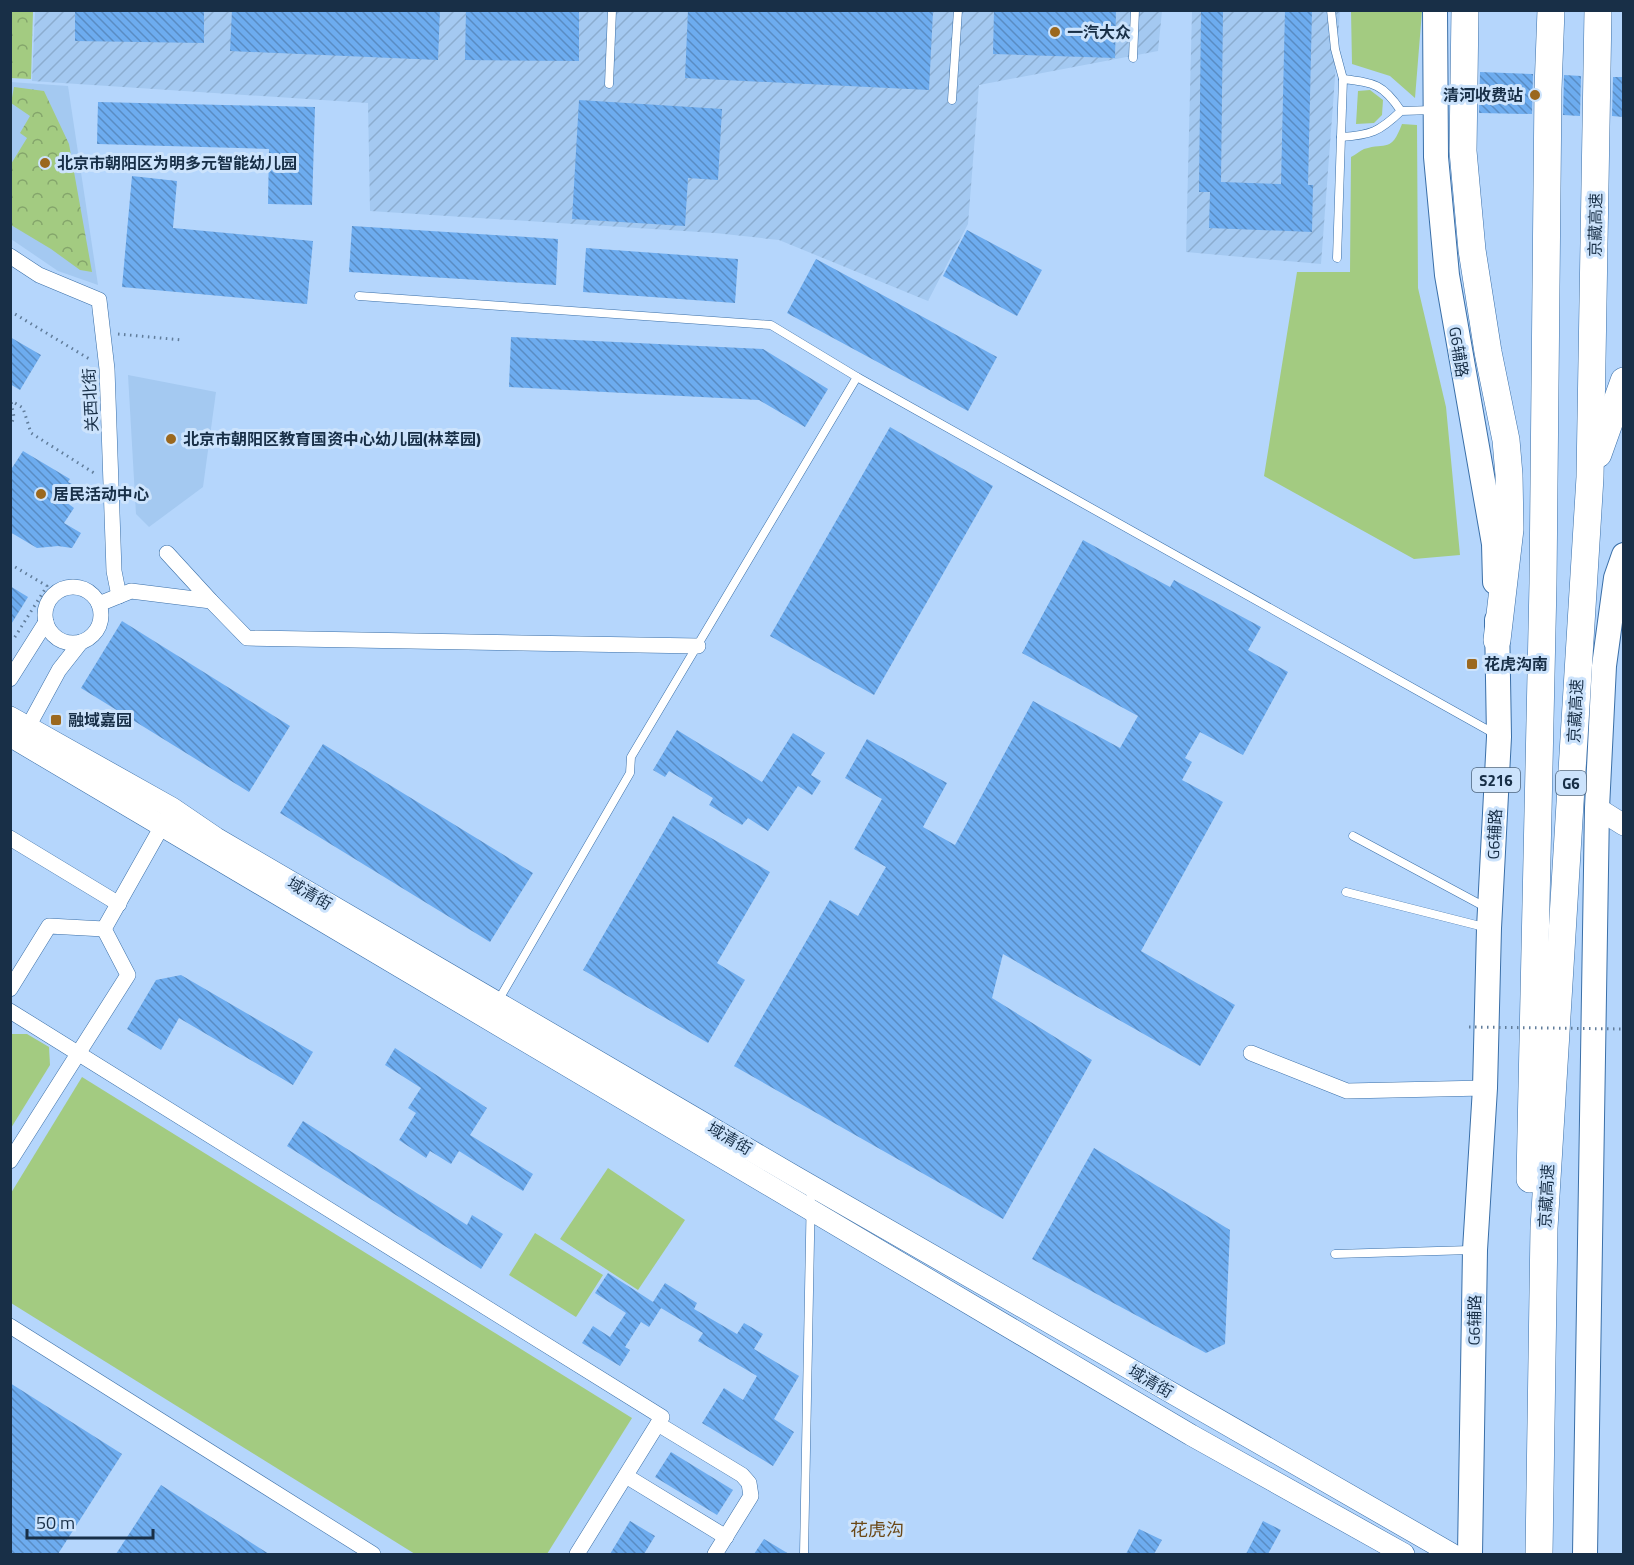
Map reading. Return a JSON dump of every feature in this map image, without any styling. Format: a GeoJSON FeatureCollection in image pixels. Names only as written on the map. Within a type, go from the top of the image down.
{"type":"FeatureCollection","features":[{"type":"Feature","properties":{"kind":"highway"},"geometry":{"type":"LineString","coordinates":[[1465,10],[1463,151],[1472,250],[1488,352],[1506,440],[1509,475],[1510,529],[1497,640]]}},
{"type":"Feature","properties":{"kind":"highway","name":"京藏高速"},"geometry":{"type":"LineString","coordinates":[[1521,1554],[1542,594],[1551,10]]}},
{"type":"Feature","properties":{"kind":"highway","name":"京藏高速"},"geometry":{"type":"LineString","coordinates":[[1539,1554],[1544,1228],[1590,477],[1599,10]]}},
{"type":"Feature","properties":{"kind":"highway"},"geometry":{"type":"LineString","coordinates":[[1590,477],[1623,381]]}},
{"type":"Feature","properties":{"kind":"main road","name":"G6辅路"},"geometry":{"type":"LineString","coordinates":[[1435,10],[1436,157],[1447,275],[1494,544],[1497,640],[1498,737],[1485,1088],[1475,1250],[1470,1554]]}},
{"type":"Feature","properties":{"kind":"main road"},"geometry":{"type":"LineString","coordinates":[[1585,1554],[1597,808],[1604,666],[1616,578],[1623,555]]}},
{"type":"Feature","properties":{"kind":"street","name":"关西北街"},"geometry":{"type":"LineString","coordinates":[[10,256],[39,275],[99,300],[107,369],[114,571],[119,596]]}},
{"type":"Feature","properties":{"kind":"street"},"geometry":{"type":"LineString","coordinates":[[167,553],[247,638],[698,646]]}},
{"type":"Feature","properties":{"kind":"street"},"geometry":{"type":"LineString","coordinates":[[10,679],[46,622],[48,603],[53,596],[70,587],[79,587],[88,591],[99,604],[102,613],[97,630],[91,637],[81,642],[16,727]]}},
{"type":"Feature","properties":{"kind":"street"},"geometry":{"type":"LineString","coordinates":[[99,604],[131,591],[211,602]]}},
{"type":"Feature","properties":{"kind":"street"},"geometry":{"type":"LineString","coordinates":[[46,622],[56,637],[65,641],[81,642]]}},
{"type":"Feature","properties":{"kind":"street","name":"域清街"},"geometry":{"type":"LineString","coordinates":[[16,727],[167,817],[216,838],[810,1209],[1191,1435],[1404,1554]]}},
{"type":"Feature","properties":{"kind":"street"},"geometry":{"type":"LineString","coordinates":[[1597,808],[1623,825]]}},
{"type":"Feature","properties":{"kind":"street"},"geometry":{"type":"LineString","coordinates":[[104,929],[167,817]]}},
{"type":"Feature","properties":{"kind":"street"},"geometry":{"type":"LineString","coordinates":[[10,838],[118,904]]}},
{"type":"Feature","properties":{"kind":"street"},"geometry":{"type":"LineString","coordinates":[[10,989],[49,926],[104,929]]}},
{"type":"Feature","properties":{"kind":"street"},"geometry":{"type":"LineString","coordinates":[[10,1161],[128,975],[104,929]]}},
{"type":"Feature","properties":{"kind":"street","name":"域清街"},"geometry":{"type":"LineString","coordinates":[[493,1010],[811,1185],[1452,1554]]}},
{"type":"Feature","properties":{"kind":"street"},"geometry":{"type":"LineString","coordinates":[[10,1011],[662,1418],[578,1554]]}},
{"type":"Feature","properties":{"kind":"street"},"geometry":{"type":"LineString","coordinates":[[1251,1053],[1347,1091],[1485,1088]]}},
{"type":"Feature","properties":{"kind":"street"},"geometry":{"type":"LineString","coordinates":[[10,1326],[373,1554]]}},
{"type":"Feature","properties":{"kind":"street"},"geometry":{"type":"LineString","coordinates":[[658,1424],[742,1476],[749,1483],[751,1496],[715,1554]]}},
{"type":"Feature","properties":{"kind":"street"},"geometry":{"type":"LineString","coordinates":[[626,1476],[726,1537]]}},
{"type":"Feature","properties":{"kind":"lane"},"geometry":{"type":"LineString","coordinates":[[609,84],[612,10]]}},
{"type":"Feature","properties":{"kind":"lane"},"geometry":{"type":"LineString","coordinates":[[952,100],[958,10]]}},
{"type":"Feature","properties":{"kind":"lane"},"geometry":{"type":"LineString","coordinates":[[1132,58],[1135,10]]}},
{"type":"Feature","properties":{"kind":"lane"},"geometry":{"type":"LineString","coordinates":[[1331,10],[1335,49],[1343,79],[1337,258]]}},
{"type":"Feature","properties":{"kind":"lane"},"geometry":{"type":"LineString","coordinates":[[1343,79],[1366,82],[1388,92],[1401,111]]}},
{"type":"Feature","properties":{"kind":"lane"},"geometry":{"type":"LineString","coordinates":[[1341,137],[1366,135],[1385,127],[1401,111],[1434,110]]}},
{"type":"Feature","properties":{"kind":"lane"},"geometry":{"type":"LineString","coordinates":[[359,296],[771,325],[857,377],[1498,737]]}},
{"type":"Feature","properties":{"kind":"lane"},"geometry":{"type":"LineString","coordinates":[[493,1010],[630,772],[631,757],[857,377]]}},
{"type":"Feature","properties":{"kind":"lane"},"geometry":{"type":"LineString","coordinates":[[1353,836],[1490,919]]}},
{"type":"Feature","properties":{"kind":"lane"},"geometry":{"type":"LineString","coordinates":[[1346,892],[1490,919]]}},
{"type":"Feature","properties":{"kind":"lane"},"geometry":{"type":"LineString","coordinates":[[804,1554],[811,1185]]}},
{"type":"Feature","properties":{"kind":"lane"},"geometry":{"type":"LineString","coordinates":[[1335,1254],[1475,1250]]}},
{"type":"Feature","properties":{"kind":"path"},"geometry":{"type":"LineString","coordinates":[[10,311],[107,369]]}},
{"type":"Feature","properties":{"kind":"path"},"geometry":{"type":"LineString","coordinates":[[102,332],[182,340]]}},
{"type":"Feature","properties":{"kind":"path"},"geometry":{"type":"LineString","coordinates":[[11,401],[23,408],[32,433],[112,483]]}},
{"type":"Feature","properties":{"kind":"path"},"geometry":{"type":"LineString","coordinates":[[10,427],[14,417],[11,401]]}},
{"type":"Feature","properties":{"kind":"path"},"geometry":{"type":"LineString","coordinates":[[10,564],[47,586],[13,640]]}},
{"type":"Feature","properties":{"kind":"path"},"geometry":{"type":"LineString","coordinates":[[1469,1027],[1623,1029]]}},
{"type":"Feature","properties":{"kind":"shaded area"},"geometry":{"type":"Polygon","coordinates":[[[35,11],[1162,11],[1158,51],[979,85],[968,224],[928,301],[779,240],[715,233],[370,211],[368,103],[32,81],[35,11]]]}},
{"type":"Feature","properties":{"kind":"shaded area"},"geometry":{"type":"Polygon","coordinates":[[[1192,11],[1340,11],[1321,264],[1186,252],[1192,11]]]}},
{"type":"Feature","properties":{"kind":"shaded area","name":"北京市朝阳区为明多元智能幼儿园"},"geometry":{"type":"Polygon","coordinates":[[[10,82],[68,86],[98,285],[58,271],[11,239],[10,82]]]}},
{"type":"Feature","properties":{"kind":"shaded area","name":"北京市朝阳区教育国资中心幼儿园(林萃园)"},"geometry":{"type":"Polygon","coordinates":[[[128,375],[216,392],[203,487],[149,527],[136,514],[128,375]]]}},
{"type":"Feature","properties":{"kind":"green space"},"geometry":{"type":"Polygon","coordinates":[[[10,11],[33,11],[31,79],[11,78],[10,11]]]}},
{"type":"Feature","properties":{"kind":"green space"},"geometry":{"type":"Polygon","coordinates":[[[1351,11],[1422,11],[1415,98],[1390,76],[1352,64],[1351,11]]]}},
{"type":"Feature","properties":{"kind":"green space","name":"北京市朝阳区为明多元智能幼儿园"},"geometry":{"type":"Polygon","coordinates":[[[14,87],[44,91],[69,144],[92,272],[80,270],[11,225],[11,164],[27,138],[20,133],[30,116],[11,103],[14,87]]]}},
{"type":"Feature","properties":{"kind":"green space"},"geometry":{"type":"Polygon","coordinates":[[[1370,90],[1383,100],[1382,115],[1374,123],[1356,124],[1358,91],[1370,90]]]}},
{"type":"Feature","properties":{"kind":"green space"},"geometry":{"type":"Polygon","coordinates":[[[1402,124],[1417,125],[1418,288],[1446,407],[1460,555],[1414,559],[1264,476],[1297,272],[1350,272],[1351,157],[1364,149],[1388,145],[1395,139],[1402,124]]]}},
{"type":"Feature","properties":{"kind":"green space"},"geometry":{"type":"Polygon","coordinates":[[[11,1034],[27,1034],[49,1047],[50,1065],[11,1128],[11,1034]]]}},
{"type":"Feature","properties":{"kind":"green space"},"geometry":{"type":"Polygon","coordinates":[[[82,1077],[632,1418],[547,1554],[415,1554],[11,1303],[11,1193],[82,1077]]]}},
{"type":"Feature","properties":{"kind":"green space"},"geometry":{"type":"Polygon","coordinates":[[[608,1168],[685,1220],[638,1290],[560,1239],[608,1168]]]}},
{"type":"Feature","properties":{"kind":"green space"},"geometry":{"type":"Polygon","coordinates":[[[535,1233],[603,1275],[576,1317],[509,1275],[535,1233]]]}},
{"type":"Feature","properties":{"kind":"building"},"geometry":{"type":"Polygon","coordinates":[[[75,10],[204,10],[204,43],[75,41],[75,10]]]}},
{"type":"Feature","properties":{"kind":"building"},"geometry":{"type":"Polygon","coordinates":[[[232,10],[440,10],[438,60],[230,51],[232,10]]]}},
{"type":"Feature","properties":{"kind":"building"},"geometry":{"type":"Polygon","coordinates":[[[466,10],[579,10],[579,61],[465,60],[466,10]]]}},
{"type":"Feature","properties":{"kind":"building"},"geometry":{"type":"Polygon","coordinates":[[[688,10],[933,12],[929,90],[685,78],[688,10]]]}},
{"type":"Feature","properties":{"kind":"building","name":"一汽大众"},"geometry":{"type":"Polygon","coordinates":[[[994,10],[1116,10],[1115,58],[993,54],[994,10]]]}},
{"type":"Feature","properties":{"kind":"building"},"geometry":{"type":"Polygon","coordinates":[[[1201,10],[1223,10],[1221,182],[1281,184],[1285,10],[1312,10],[1308,185],[1313,185],[1312,232],[1209,228],[1210,192],[1199,192],[1201,10]]]}},
{"type":"Feature","properties":{"kind":"building"},"geometry":{"type":"Polygon","coordinates":[[[1480,72],[1533,74],[1532,114],[1479,113],[1480,72]]]}},
{"type":"Feature","properties":{"kind":"building"},"geometry":{"type":"Polygon","coordinates":[[[1564,75],[1581,76],[1580,116],[1563,115],[1564,75]]]}},
{"type":"Feature","properties":{"kind":"building"},"geometry":{"type":"Polygon","coordinates":[[[1613,77],[1623,77],[1623,117],[1612,116],[1613,77]]]}},
{"type":"Feature","properties":{"kind":"building"},"geometry":{"type":"Polygon","coordinates":[[[579,100],[722,109],[718,180],[688,178],[685,226],[572,219],[579,100]]]}},
{"type":"Feature","properties":{"kind":"building"},"geometry":{"type":"Polygon","coordinates":[[[98,102],[315,107],[312,205],[268,204],[269,149],[97,144],[98,102]]]}},
{"type":"Feature","properties":{"kind":"building"},"geometry":{"type":"Polygon","coordinates":[[[132,176],[177,181],[173,228],[313,241],[307,304],[122,287],[132,176]]]}},
{"type":"Feature","properties":{"kind":"building"},"geometry":{"type":"Polygon","coordinates":[[[352,226],[558,239],[556,285],[349,272],[352,226]]]}},
{"type":"Feature","properties":{"kind":"building"},"geometry":{"type":"Polygon","coordinates":[[[967,230],[1042,270],[1017,316],[943,276],[967,230]]]}},
{"type":"Feature","properties":{"kind":"building"},"geometry":{"type":"Polygon","coordinates":[[[586,248],[738,259],[735,303],[583,292],[586,248]]]}},
{"type":"Feature","properties":{"kind":"building"},"geometry":{"type":"Polygon","coordinates":[[[816,259],[997,357],[968,411],[787,313],[816,259]]]}},
{"type":"Feature","properties":{"kind":"building"},"geometry":{"type":"Polygon","coordinates":[[[10,337],[41,355],[20,390],[10,384],[10,337]]]}},
{"type":"Feature","properties":{"kind":"building"},"geometry":{"type":"Polygon","coordinates":[[[511,337],[763,349],[828,389],[805,427],[759,400],[509,387],[511,337]]]}},
{"type":"Feature","properties":{"kind":"building"},"geometry":{"type":"Polygon","coordinates":[[[890,427],[993,486],[874,695],[770,636],[890,427]]]}},
{"type":"Feature","properties":{"kind":"building","name":"居民活动中心"},"geometry":{"type":"Polygon","coordinates":[[[23,451],[70,479],[68,482],[76,486],[66,502],[74,508],[64,523],[81,533],[72,548],[58,546],[37,548],[10,532],[10,471],[23,451]]]}},
{"type":"Feature","properties":{"kind":"building"},"geometry":{"type":"Polygon","coordinates":[[[1083,540],[1170,587],[1174,580],[1261,627],[1248,650],[1288,672],[1243,755],[1200,732],[1185,758],[1192,762],[1182,780],[1223,802],[1141,951],[1235,1005],[1200,1066],[1003,954],[992,998],[1092,1060],[1003,1219],[734,1066],[830,900],[858,916],[886,867],[854,849],[882,799],[845,778],[867,739],[947,783],[923,827],[955,845],[1033,701],[1120,748],[1138,716],[1022,653],[1083,540]]]}},
{"type":"Feature","properties":{"kind":"building"},"geometry":{"type":"Polygon","coordinates":[[[10,586],[28,597],[10,626],[10,586]]]}},
{"type":"Feature","properties":{"kind":"building"},"geometry":{"type":"Polygon","coordinates":[[[122,621],[290,726],[249,792],[81,688],[122,621]]]}},
{"type":"Feature","properties":{"kind":"building"},"geometry":{"type":"Polygon","coordinates":[[[677,730],[762,782],[793,733],[825,753],[811,775],[821,781],[812,795],[798,786],[768,831],[748,818],[742,825],[709,805],[713,798],[669,771],[665,777],[653,770],[677,730]]]}},
{"type":"Feature","properties":{"kind":"building"},"geometry":{"type":"Polygon","coordinates":[[[323,744],[533,873],[490,942],[280,813],[323,744]]]}},
{"type":"Feature","properties":{"kind":"building"},"geometry":{"type":"Polygon","coordinates":[[[673,816],[770,872],[717,963],[745,980],[708,1043],[583,970],[673,816]]]}},
{"type":"Feature","properties":{"kind":"building"},"geometry":{"type":"Polygon","coordinates":[[[181,975],[313,1052],[293,1085],[179,1018],[161,1050],[127,1029],[156,980],[181,975]]]}},
{"type":"Feature","properties":{"kind":"building"},"geometry":{"type":"Polygon","coordinates":[[[395,1048],[487,1108],[470,1135],[533,1174],[523,1191],[459,1151],[451,1164],[430,1151],[426,1158],[399,1140],[416,1113],[408,1108],[421,1088],[385,1065],[395,1048]]]}},
{"type":"Feature","properties":{"kind":"building"},"geometry":{"type":"Polygon","coordinates":[[[303,1121],[467,1225],[472,1215],[503,1234],[481,1269],[287,1146],[303,1121]]]}},
{"type":"Feature","properties":{"kind":"building"},"geometry":{"type":"Polygon","coordinates":[[[1094,1148],[1230,1230],[1225,1344],[1206,1353],[1032,1259],[1094,1148]]]}},
{"type":"Feature","properties":{"kind":"building"},"geometry":{"type":"Polygon","coordinates":[[[608,1273],[653,1302],[665,1283],[697,1303],[694,1309],[737,1334],[744,1323],[763,1334],[754,1349],[799,1376],[774,1419],[794,1432],[773,1466],[702,1423],[724,1388],[743,1400],[757,1376],[698,1341],[703,1333],[661,1308],[649,1327],[641,1322],[625,1347],[630,1350],[620,1366],[582,1343],[593,1326],[610,1337],[626,1313],[595,1293],[608,1273]]]}},
{"type":"Feature","properties":{"kind":"building"},"geometry":{"type":"Polygon","coordinates":[[[10,1383],[122,1454],[58,1554],[10,1554],[10,1383]]]}},
{"type":"Feature","properties":{"kind":"building"},"geometry":{"type":"Polygon","coordinates":[[[671,1452],[733,1490],[717,1515],[655,1477],[671,1452]]]}},
{"type":"Feature","properties":{"kind":"building"},"geometry":{"type":"Polygon","coordinates":[[[161,1485],[269,1554],[116,1554],[161,1485]]]}},
{"type":"Feature","properties":{"kind":"building"},"geometry":{"type":"Polygon","coordinates":[[[630,1521],[655,1536],[644,1554],[610,1554],[630,1521]]]}},
{"type":"Feature","properties":{"kind":"building"},"geometry":{"type":"Polygon","coordinates":[[[1263,1521],[1281,1530],[1268,1554],[1246,1554],[1263,1521]]]}},
{"type":"Feature","properties":{"kind":"building"},"geometry":{"type":"Polygon","coordinates":[[[1139,1529],[1162,1540],[1154,1554],[1126,1554],[1139,1529]]]}},
{"type":"Feature","properties":{"kind":"building"},"geometry":{"type":"Polygon","coordinates":[[[764,1539],[789,1554],[754,1554],[764,1539]]]}},
{"type":"Feature","properties":{"kind":"place","name":"一汽大众"},"geometry":{"type":"Point","coordinates":[1055,32]}},
{"type":"Feature","properties":{"kind":"place","name":"清河收费站"},"geometry":{"type":"Point","coordinates":[1535,95]}},
{"type":"Feature","properties":{"kind":"place","name":"北京市朝阳区为明多元智能幼儿园"},"geometry":{"type":"Point","coordinates":[45,163]}},
{"type":"Feature","properties":{"kind":"place","name":"北京市朝阳区教育国资中心幼儿园(林萃园)"},"geometry":{"type":"Point","coordinates":[171,439]}},
{"type":"Feature","properties":{"kind":"place","name":"居民活动中心"},"geometry":{"type":"Point","coordinates":[41,494]}},
{"type":"Feature","properties":{"kind":"place","name":"花虎沟南"},"geometry":{"type":"Point","coordinates":[1472,664]}},
{"type":"Feature","properties":{"kind":"place","name":"融域嘉园"},"geometry":{"type":"Point","coordinates":[56,720]}},
{"type":"Feature","properties":{"kind":"district","name":"花虎沟"},"geometry":{"type":"Point","coordinates":[877,1529]}}]}
